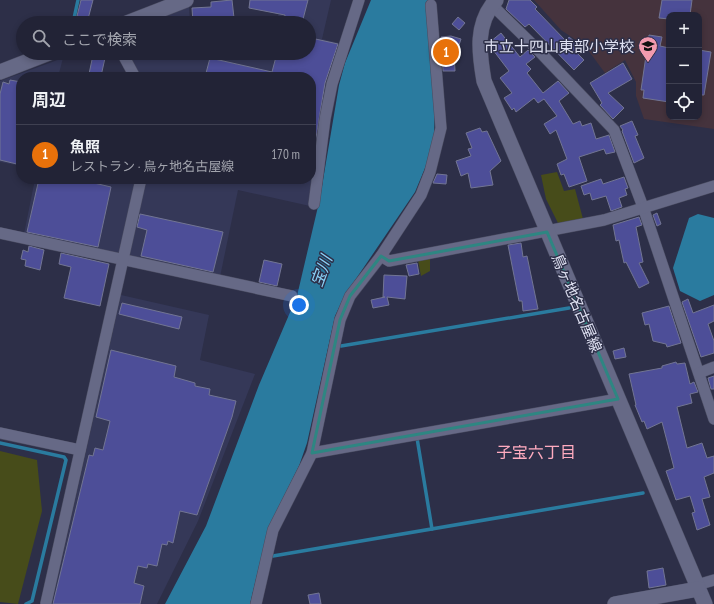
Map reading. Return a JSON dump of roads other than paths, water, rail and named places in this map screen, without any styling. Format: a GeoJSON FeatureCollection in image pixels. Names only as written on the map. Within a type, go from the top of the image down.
{"type":"FeatureCollection","features":[{"type":"Feature","properties":{"kind":"main road"},"geometry":{"type":"LineString","coordinates":[[146,16],[186,0]]}},
{"type":"Feature","properties":{"kind":"main road","name":"鳥ヶ地名古屋線"},"geometry":{"type":"LineString","coordinates":[[494,3],[484,18],[480,33],[484,81],[705,604]]}},
{"type":"Feature","properties":{"kind":"main road"},"geometry":{"type":"LineString","coordinates":[[0,72],[32,60]]}},
{"type":"Feature","properties":{"kind":"main road"},"geometry":{"type":"LineString","coordinates":[[615,604],[698,587]]}},
{"type":"Feature","properties":{"kind":"street"},"geometry":{"type":"LineString","coordinates":[[314,204],[325,118],[332,84],[359,0]]}},
{"type":"Feature","properties":{"kind":"street"},"geometry":{"type":"LineString","coordinates":[[494,3],[614,130],[643,208],[714,419]]}},
{"type":"Feature","properties":{"kind":"street"},"geometry":{"type":"LineString","coordinates":[[256,604],[273,530],[312,453],[340,320],[350,296],[381,256],[421,195],[430,172],[441,128],[431,5]]}},
{"type":"Feature","properties":{"kind":"street"},"geometry":{"type":"LineString","coordinates":[[126,60],[132,72]]}},
{"type":"Feature","properties":{"kind":"street"},"geometry":{"type":"LineString","coordinates":[[46,603],[140,184]]}},
{"type":"Feature","properties":{"kind":"street"},"geometry":{"type":"LineString","coordinates":[[381,256],[389,261],[547,232],[604,220],[714,186]]}},
{"type":"Feature","properties":{"kind":"street"},"geometry":{"type":"LineString","coordinates":[[0,233],[292,296]]}},
{"type":"Feature","properties":{"kind":"street"},"geometry":{"type":"LineString","coordinates":[[699,373],[714,367]]}},
{"type":"Feature","properties":{"kind":"street"},"geometry":{"type":"LineString","coordinates":[[312,453],[618,399]]}},
{"type":"Feature","properties":{"kind":"street"},"geometry":{"type":"LineString","coordinates":[[0,433],[80,450]]}},
{"type":"Feature","properties":{"kind":"street"},"geometry":{"type":"LineString","coordinates":[[698,587],[714,580]]}},
{"type":"Feature","properties":{"kind":"water","name":"宝川"},"geometry":{"type":"Polygon","coordinates":[[[371,0],[428,0],[427,4],[435,104],[434,136],[430,156],[415,192],[345,295],[335,316],[307,443],[299,466],[268,529],[250,604],[165,604],[206,526],[259,385],[297,296],[320,198],[339,85],[345,63],[371,0]]]}},
{"type":"Feature","properties":{"kind":"water"},"geometry":{"type":"Polygon","coordinates":[[[698,214],[714,218],[714,295],[700,301],[680,291],[673,268],[689,218],[698,214]]]}},
{"type":"Feature","properties":{"kind":"waterway"},"geometry":{"type":"LineString","coordinates":[[75,16],[78,0]]}},
{"type":"Feature","properties":{"kind":"waterway"},"geometry":{"type":"LineString","coordinates":[[341,346],[569,308]]}},
{"type":"Feature","properties":{"kind":"waterway"},"geometry":{"type":"LineString","coordinates":[[417,438],[432,529]]}},
{"type":"Feature","properties":{"kind":"waterway"},"geometry":{"type":"LineString","coordinates":[[0,443],[64,457],[66,460],[32,601],[26,604]]}},
{"type":"Feature","properties":{"kind":"waterway"},"geometry":{"type":"LineString","coordinates":[[273,556],[643,493]]}},
{"type":"Feature","properties":{"kind":"place","name":"魚照"},"geometry":{"type":"Point","coordinates":[446,52]}},
{"type":"Feature","properties":{"kind":"place","name":"市立十四山東部小学校"},"geometry":{"type":"Point","coordinates":[648,63]}},
{"type":"Feature","properties":{"kind":"district","name":"子宝六丁目"},"geometry":{"type":"Point","coordinates":[536,452]}}]}
